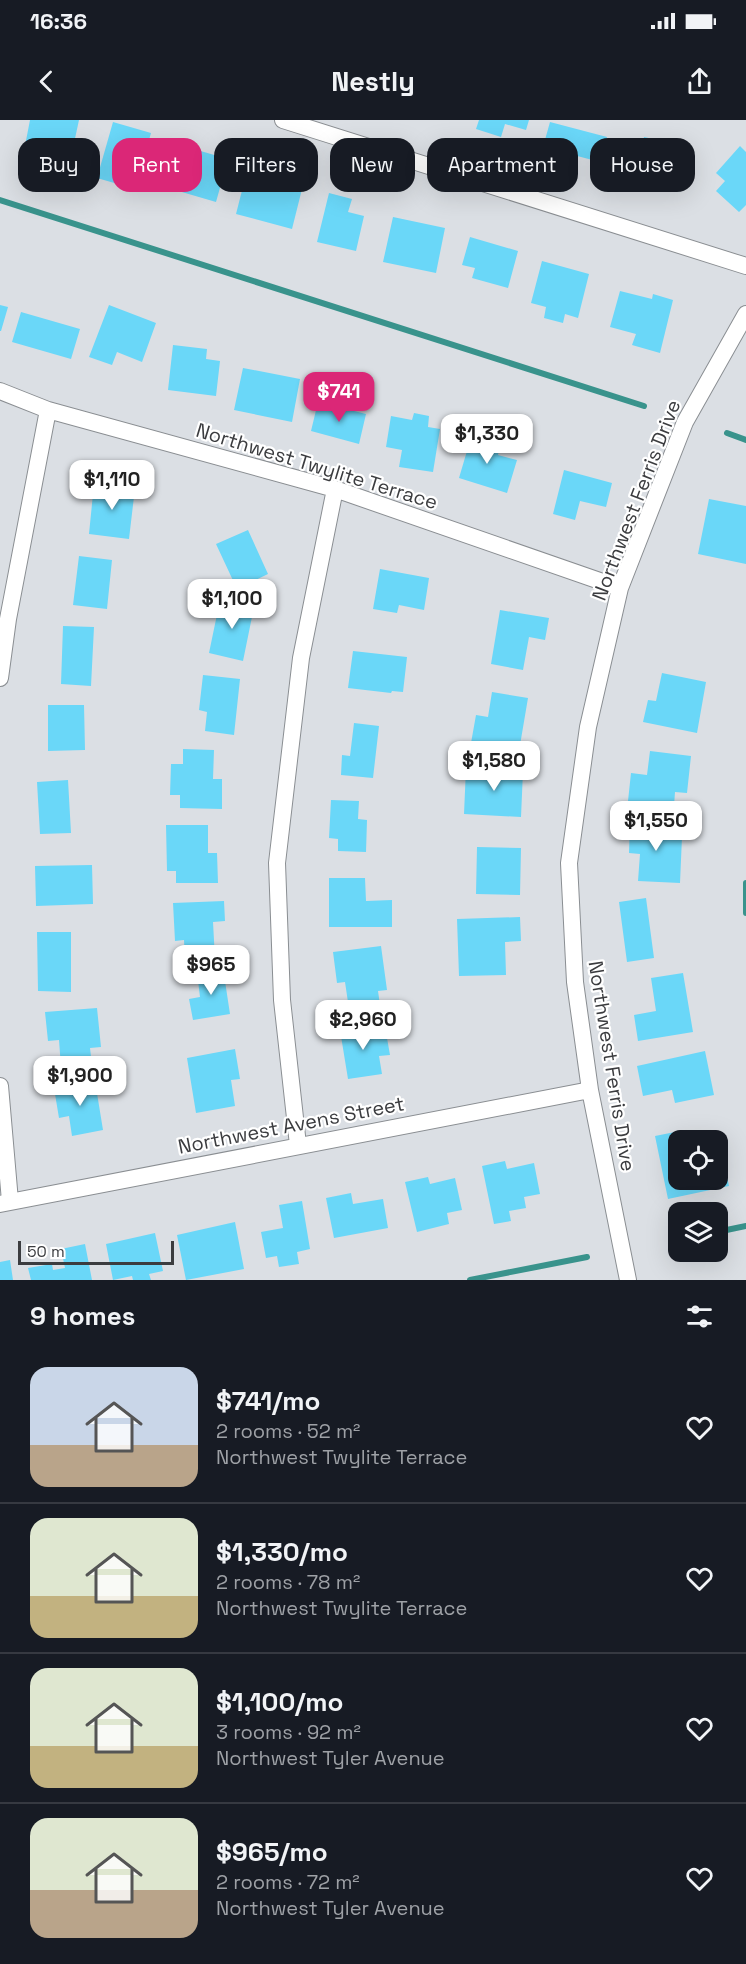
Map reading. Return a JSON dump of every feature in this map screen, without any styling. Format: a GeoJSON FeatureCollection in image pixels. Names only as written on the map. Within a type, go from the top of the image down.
{"type":"FeatureCollection","features":[{"type":"Feature","properties":{"kind":"street"},"geometry":{"type":"LineString","coordinates":[[283,120],[746,266]]}},
{"type":"Feature","properties":{"kind":"street","name":"Northwest Ferris Drive"},"geometry":{"type":"LineString","coordinates":[[628,1280],[590,1090],[575,982],[569,863],[588,727],[620,588],[685,422],[746,314]]}},
{"type":"Feature","properties":{"kind":"street","name":"Northwest Twylite Terrace"},"geometry":{"type":"LineString","coordinates":[[0,392],[48,410],[335,489],[620,588]]}},
{"type":"Feature","properties":{"kind":"street"},"geometry":{"type":"LineString","coordinates":[[0,678],[8,619],[48,410]]}},
{"type":"Feature","properties":{"kind":"street"},"geometry":{"type":"LineString","coordinates":[[298,1145],[282,1000],[277,863],[301,658],[335,489]]}},
{"type":"Feature","properties":{"kind":"street"},"geometry":{"type":"LineString","coordinates":[[0,1086],[5,1202]]}},
{"type":"Feature","properties":{"kind":"street","name":"Northwest Avens Street"},"geometry":{"type":"LineString","coordinates":[[5,1202],[590,1090]]}},
{"type":"Feature","properties":{"kind":"building"},"geometry":{"type":"Polygon","coordinates":[[[30,120],[79,120],[75,138],[26,138],[30,120]]]}},
{"type":"Feature","properties":{"kind":"building"},"geometry":{"type":"Polygon","coordinates":[[[479,120],[529,120],[526,130],[505,124],[501,137],[476,129],[479,120]]]}},
{"type":"Feature","properties":{"kind":"building"},"geometry":{"type":"Polygon","coordinates":[[[113,122],[151,133],[150,138],[112,138],[112,182],[100,179],[100,168],[113,122]]]}},
{"type":"Feature","properties":{"kind":"building"},"geometry":{"type":"Polygon","coordinates":[[[550,122],[607,137],[590,138],[590,159],[578,156],[578,138],[546,138],[550,122]]]}},
{"type":"Feature","properties":{"kind":"building"},"geometry":{"type":"Polygon","coordinates":[[[740,146],[746,152],[746,205],[739,212],[716,191],[725,181],[716,173],[740,146]]]}},
{"type":"Feature","properties":{"kind":"building"},"geometry":{"type":"Polygon","coordinates":[[[202,151],[214,155],[214,192],[219,192],[216,202],[182,192],[202,192],[202,151]]]}},
{"type":"Feature","properties":{"kind":"building"},"geometry":{"type":"Polygon","coordinates":[[[242,192],[301,192],[292,229],[236,214],[242,192]]]}},
{"type":"Feature","properties":{"kind":"building"},"geometry":{"type":"Polygon","coordinates":[[[329,193],[352,199],[348,212],[364,216],[356,251],[317,242],[329,193]]]}},
{"type":"Feature","properties":{"kind":"building"},"geometry":{"type":"Polygon","coordinates":[[[393,217],[445,228],[436,273],[383,262],[393,217]]]}},
{"type":"Feature","properties":{"kind":"building"},"geometry":{"type":"Polygon","coordinates":[[[470,237],[518,251],[508,288],[472,278],[475,268],[462,265],[470,237]]]}},
{"type":"Feature","properties":{"kind":"building"},"geometry":{"type":"Polygon","coordinates":[[[542,261],[589,274],[578,318],[565,314],[563,323],[544,318],[546,307],[531,303],[542,261]]]}},
{"type":"Feature","properties":{"kind":"building"},"geometry":{"type":"Polygon","coordinates":[[[620,291],[652,299],[653,294],[673,300],[660,353],[632,345],[636,334],[610,327],[620,291]]]}},
{"type":"Feature","properties":{"kind":"building"},"geometry":{"type":"Polygon","coordinates":[[[0,305],[8,307],[1,331],[0,331],[0,305]]]}},
{"type":"Feature","properties":{"kind":"building"},"geometry":{"type":"Polygon","coordinates":[[[109,305],[156,323],[142,362],[117,352],[112,365],[89,357],[109,305]]]}},
{"type":"Feature","properties":{"kind":"building"},"geometry":{"type":"Polygon","coordinates":[[[21,312],[80,329],[71,359],[12,342],[21,312]]]}},
{"type":"Feature","properties":{"kind":"building"},"geometry":{"type":"Polygon","coordinates":[[[173,345],[207,349],[206,359],[220,361],[216,396],[168,390],[173,345]]]}},
{"type":"Feature","properties":{"kind":"building"},"geometry":{"type":"Polygon","coordinates":[[[243,368],[300,379],[292,422],[234,410],[243,368]]]}},
{"type":"Feature","properties":{"kind":"building"},"geometry":{"type":"Polygon","coordinates":[[[318,402],[366,414],[359,444],[311,431],[318,402]]]}},
{"type":"Feature","properties":{"kind":"building"},"geometry":{"type":"Polygon","coordinates":[[[414,413],[429,416],[428,427],[440,429],[433,472],[399,467],[402,450],[386,447],[391,416],[412,420],[414,413]]]}},
{"type":"Feature","properties":{"kind":"building"},"geometry":{"type":"Polygon","coordinates":[[[472,434],[501,443],[498,455],[517,460],[507,493],[459,478],[472,434]]]}},
{"type":"Feature","properties":{"kind":"building"},"geometry":{"type":"Polygon","coordinates":[[[564,470],[612,483],[606,507],[580,501],[575,520],[553,514],[564,470]]]}},
{"type":"Feature","properties":{"kind":"building"},"geometry":{"type":"Polygon","coordinates":[[[94,484],[135,488],[129,539],[89,534],[94,484]]]}},
{"type":"Feature","properties":{"kind":"building"},"geometry":{"type":"Polygon","coordinates":[[[709,499],[746,506],[746,564],[698,554],[709,499]]]}},
{"type":"Feature","properties":{"kind":"building"},"geometry":{"type":"Polygon","coordinates":[[[248,530],[268,574],[237,589],[216,544],[248,530]]]}},
{"type":"Feature","properties":{"kind":"building"},"geometry":{"type":"Polygon","coordinates":[[[79,556],[112,560],[107,609],[73,605],[79,556]]]}},
{"type":"Feature","properties":{"kind":"building"},"geometry":{"type":"Polygon","coordinates":[[[380,569],[429,578],[424,610],[399,605],[397,613],[373,609],[380,569]]]}},
{"type":"Feature","properties":{"kind":"building"},"geometry":{"type":"Polygon","coordinates":[[[220,600],[254,607],[243,661],[209,653],[220,600]]]}},
{"type":"Feature","properties":{"kind":"building"},"geometry":{"type":"Polygon","coordinates":[[[500,610],[549,618],[545,640],[529,637],[523,670],[491,664],[500,610]]]}},
{"type":"Feature","properties":{"kind":"building"},"geometry":{"type":"Polygon","coordinates":[[[63,626],[94,627],[91,686],[61,684],[63,626]]]}},
{"type":"Feature","properties":{"kind":"building"},"geometry":{"type":"Polygon","coordinates":[[[353,651],[407,657],[403,692],[392,691],[391,693],[348,688],[353,651]]]}},
{"type":"Feature","properties":{"kind":"building"},"geometry":{"type":"Polygon","coordinates":[[[662,673],[706,682],[697,733],[643,722],[648,700],[656,701],[662,673]]]}},
{"type":"Feature","properties":{"kind":"building"},"geometry":{"type":"Polygon","coordinates":[[[203,675],[240,679],[234,735],[205,731],[207,712],[199,710],[203,675]]]}},
{"type":"Feature","properties":{"kind":"building"},"geometry":{"type":"Polygon","coordinates":[[[492,692],[528,698],[519,751],[471,743],[476,715],[488,717],[492,692]]]}},
{"type":"Feature","properties":{"kind":"building"},"geometry":{"type":"Polygon","coordinates":[[[48,705],[84,705],[85,750],[48,751],[48,705]]]}},
{"type":"Feature","properties":{"kind":"building"},"geometry":{"type":"Polygon","coordinates":[[[354,723],[379,726],[373,778],[341,775],[342,755],[350,756],[354,723]]]}},
{"type":"Feature","properties":{"kind":"building"},"geometry":{"type":"Polygon","coordinates":[[[183,749],[214,750],[213,779],[222,779],[222,809],[180,808],[180,795],[170,795],[171,764],[183,764],[183,749]]]}},
{"type":"Feature","properties":{"kind":"building"},"geometry":{"type":"Polygon","coordinates":[[[650,751],[691,756],[687,793],[675,792],[674,806],[628,801],[631,773],[647,775],[650,751]]]}},
{"type":"Feature","properties":{"kind":"building"},"geometry":{"type":"Polygon","coordinates":[[[466,768],[523,771],[521,817],[464,814],[466,768]]]}},
{"type":"Feature","properties":{"kind":"building"},"geometry":{"type":"Polygon","coordinates":[[[68,780],[71,833],[40,834],[37,782],[68,780]]]}},
{"type":"Feature","properties":{"kind":"building"},"geometry":{"type":"Polygon","coordinates":[[[331,800],[359,801],[358,819],[367,820],[366,852],[338,851],[338,839],[329,838],[331,800]]]}},
{"type":"Feature","properties":{"kind":"building"},"geometry":{"type":"Polygon","coordinates":[[[630,823],[672,825],[671,836],[682,837],[680,883],[638,881],[640,854],[629,853],[630,823]]]}},
{"type":"Feature","properties":{"kind":"building"},"geometry":{"type":"Polygon","coordinates":[[[166,825],[208,825],[208,853],[217,853],[218,883],[176,883],[176,871],[167,871],[166,825]]]}},
{"type":"Feature","properties":{"kind":"building"},"geometry":{"type":"Polygon","coordinates":[[[477,847],[521,848],[520,895],[476,894],[477,847]]]}},
{"type":"Feature","properties":{"kind":"building"},"geometry":{"type":"Polygon","coordinates":[[[92,865],[93,904],[36,906],[35,866],[92,865]]]}},
{"type":"Feature","properties":{"kind":"building"},"geometry":{"type":"Polygon","coordinates":[[[329,878],[365,878],[366,901],[392,900],[392,927],[329,927],[329,878]]]}},
{"type":"Feature","properties":{"kind":"building"},"geometry":{"type":"Polygon","coordinates":[[[646,898],[654,958],[627,962],[619,902],[646,898]]]}},
{"type":"Feature","properties":{"kind":"building"},"geometry":{"type":"Polygon","coordinates":[[[224,901],[225,921],[213,922],[215,959],[185,961],[184,940],[175,941],[173,903],[224,901]]]}},
{"type":"Feature","properties":{"kind":"building"},"geometry":{"type":"Polygon","coordinates":[[[520,917],[521,941],[505,942],[506,975],[459,976],[457,919],[520,917]]]}},
{"type":"Feature","properties":{"kind":"building"},"geometry":{"type":"Polygon","coordinates":[[[37,932],[71,932],[71,992],[38,991],[37,932]]]}},
{"type":"Feature","properties":{"kind":"building"},"geometry":{"type":"Polygon","coordinates":[[[381,946],[387,990],[378,991],[380,1005],[349,1009],[345,982],[337,983],[333,952],[381,946]]]}},
{"type":"Feature","properties":{"kind":"building"},"geometry":{"type":"Polygon","coordinates":[[[223,968],[230,1014],[193,1020],[189,999],[200,997],[197,972],[223,968]]]}},
{"type":"Feature","properties":{"kind":"building"},"geometry":{"type":"Polygon","coordinates":[[[683,973],[693,1032],[638,1041],[634,1015],[656,1011],[651,978],[683,973]]]}},
{"type":"Feature","properties":{"kind":"building"},"geometry":{"type":"Polygon","coordinates":[[[97,1008],[101,1047],[90,1048],[92,1065],[61,1067],[59,1040],[48,1041],[45,1012],[97,1008]]]}},
{"type":"Feature","properties":{"kind":"building"},"geometry":{"type":"Polygon","coordinates":[[[376,1025],[378,1039],[387,1038],[390,1055],[379,1056],[382,1074],[348,1079],[340,1030],[376,1025]]]}},
{"type":"Feature","properties":{"kind":"building"},"geometry":{"type":"Polygon","coordinates":[[[235,1049],[240,1079],[231,1080],[235,1106],[196,1113],[187,1058],[235,1049]]]}},
{"type":"Feature","properties":{"kind":"building"},"geometry":{"type":"Polygon","coordinates":[[[705,1051],[714,1095],[675,1103],[672,1090],[643,1096],[637,1066],[705,1051]]]}},
{"type":"Feature","properties":{"kind":"building"},"geometry":{"type":"Polygon","coordinates":[[[95,1081],[103,1130],[72,1136],[69,1116],[59,1118],[54,1088],[95,1081]]]}},
{"type":"Feature","properties":{"kind":"building"},"geometry":{"type":"Polygon","coordinates":[[[668,1133],[668,1190],[710,1190],[668,1199],[655,1136],[668,1133]]]}},
{"type":"Feature","properties":{"kind":"building"},"geometry":{"type":"Polygon","coordinates":[[[505,1161],[507,1169],[534,1163],[540,1194],[524,1197],[526,1208],[509,1211],[511,1221],[494,1224],[482,1166],[505,1161]]]}},
{"type":"Feature","properties":{"kind":"building"},"geometry":{"type":"Polygon","coordinates":[[[428,1177],[430,1184],[455,1178],[462,1210],[447,1213],[449,1224],[417,1232],[405,1182],[428,1177]]]}},
{"type":"Feature","properties":{"kind":"building"},"geometry":{"type":"Polygon","coordinates":[[[351,1193],[353,1204],[383,1199],[388,1228],[334,1238],[326,1198],[351,1193]]]}},
{"type":"Feature","properties":{"kind":"building"},"geometry":{"type":"Polygon","coordinates":[[[302,1201],[310,1249],[297,1252],[299,1264],[279,1267],[277,1256],[266,1258],[261,1232],[283,1228],[279,1205],[302,1201]]]}},
{"type":"Feature","properties":{"kind":"building"},"geometry":{"type":"Polygon","coordinates":[[[235,1222],[244,1269],[186,1280],[177,1235],[235,1222]]]}},
{"type":"Feature","properties":{"kind":"building"},"geometry":{"type":"Polygon","coordinates":[[[155,1233],[163,1271],[149,1274],[151,1280],[133,1280],[132,1276],[113,1280],[106,1244],[155,1233]]]}},
{"type":"Feature","properties":{"kind":"building"},"geometry":{"type":"Polygon","coordinates":[[[85,1244],[92,1280],[31,1280],[28,1268],[52,1264],[53,1270],[65,1268],[61,1249],[85,1244]]]}},
{"type":"Feature","properties":{"kind":"building"},"geometry":{"type":"Polygon","coordinates":[[[10,1260],[13,1280],[0,1280],[0,1262],[10,1260]]]}},
{"type":"Feature","properties":{"kind":"waterway"},"geometry":{"type":"LineString","coordinates":[[0,200],[644,406]]}},
{"type":"Feature","properties":{"kind":"waterway"},"geometry":{"type":"LineString","coordinates":[[727,433],[746,440]]}},
{"type":"Feature","properties":{"kind":"waterway"},"geometry":{"type":"LineString","coordinates":[[746,883],[746,913]]}},
{"type":"Feature","properties":{"kind":"waterway"},"geometry":{"type":"LineString","coordinates":[[728,1230],[746,1226]]}},
{"type":"Feature","properties":{"kind":"waterway"},"geometry":{"type":"LineString","coordinates":[[470,1280],[587,1257]]}}]}
